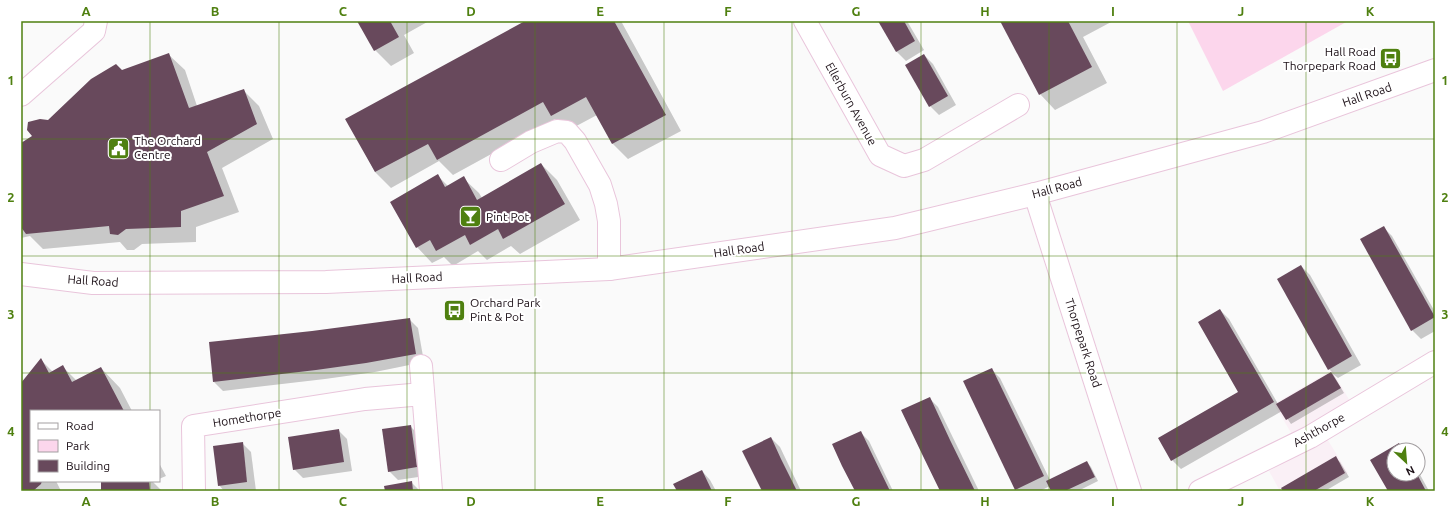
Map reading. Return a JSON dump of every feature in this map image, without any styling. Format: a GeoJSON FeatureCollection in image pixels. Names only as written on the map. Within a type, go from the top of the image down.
{"type":"FeatureCollection","features":[{"type":"Feature","properties":{"kind":"street"},"geometry":{"type":"LineString","coordinates":[[21,95],[94,31],[96,21]]}},
{"type":"Feature","properties":{"kind":"street","name":"Ellerburn Avenue"},"geometry":{"type":"LineString","coordinates":[[805,21],[880,155],[904,166],[924,160],[1018,105]]}},
{"type":"Feature","properties":{"kind":"street","name":"Hall Road"},"geometry":{"type":"LineString","coordinates":[[21,274],[93,283],[326,282],[608,269],[895,228],[1035,194],[1263,132],[1435,70]]}},
{"type":"Feature","properties":{"kind":"street"},"geometry":{"type":"LineString","coordinates":[[501,160],[531,142],[557,131],[567,132],[575,141],[596,179],[606,204],[609,221],[608,269]]}},
{"type":"Feature","properties":{"kind":"street","name":"Thorpepark Road"},"geometry":{"type":"LineString","coordinates":[[1035,194],[1127,490]]}},
{"type":"Feature","properties":{"kind":"street","name":"Ashthorpe"},"geometry":{"type":"LineString","coordinates":[[1200,491],[1310,436],[1435,362]]}},
{"type":"Feature","properties":{"kind":"street"},"geometry":{"type":"LineString","coordinates":[[421,366],[431,491]]}},
{"type":"Feature","properties":{"kind":"street","name":"Homethorpe"},"geometry":{"type":"LineString","coordinates":[[194,491],[193,426],[365,399],[423,394]]}},
{"type":"Feature","properties":{"kind":"shaded area"},"geometry":{"type":"Polygon","coordinates":[[[1332,370],[1351,403],[1293,436],[1274,404],[1332,370]]]}},
{"type":"Feature","properties":{"kind":"shaded area"},"geometry":{"type":"Polygon","coordinates":[[[1326,437],[1348,473],[1318,491],[1280,491],[1269,471],[1326,437]]]}},
{"type":"Feature","properties":{"kind":"green space"},"geometry":{"type":"Polygon","coordinates":[[[1188,21],[1348,21],[1223,91],[1188,21]]]}},
{"type":"Feature","properties":{"kind":"building"},"geometry":{"type":"Polygon","coordinates":[[[357,21],[390,21],[399,37],[374,51],[357,21]]]}},
{"type":"Feature","properties":{"kind":"building"},"geometry":{"type":"Polygon","coordinates":[[[525,21],[614,21],[666,115],[612,144],[586,97],[551,116],[543,102],[437,160],[428,144],[375,172],[345,119],[525,21]]]}},
{"type":"Feature","properties":{"kind":"building"},"geometry":{"type":"Polygon","coordinates":[[[878,21],[904,21],[915,41],[896,52],[878,21]]]}},
{"type":"Feature","properties":{"kind":"building"},"geometry":{"type":"Polygon","coordinates":[[[1000,21],[1068,21],[1092,67],[1039,95],[1000,21]]]}},
{"type":"Feature","properties":{"kind":"building","name":"The Orchard Centre"},"geometry":{"type":"Polygon","coordinates":[[[169,53],[189,108],[244,89],[257,124],[207,152],[224,196],[181,211],[181,227],[126,229],[118,235],[110,234],[109,226],[26,234],[21,227],[21,143],[32,136],[27,130],[28,122],[40,119],[48,120],[91,79],[116,64],[122,70],[169,53]]]}},
{"type":"Feature","properties":{"kind":"building"},"geometry":{"type":"Polygon","coordinates":[[[924,54],[948,96],[929,107],[905,65],[924,54]]]}},
{"type":"Feature","properties":{"kind":"building","name":"Pint Pot"},"geometry":{"type":"Polygon","coordinates":[[[541,163],[565,204],[503,239],[498,229],[470,245],[465,235],[436,251],[430,240],[416,248],[390,202],[438,174],[445,187],[464,176],[477,200],[541,163]]]}},
{"type":"Feature","properties":{"kind":"building"},"geometry":{"type":"Polygon","coordinates":[[[1384,226],[1435,317],[1411,331],[1360,239],[1384,226]]]}},
{"type":"Feature","properties":{"kind":"building"},"geometry":{"type":"Polygon","coordinates":[[[1301,265],[1352,356],[1328,370],[1277,279],[1301,265]]]}},
{"type":"Feature","properties":{"kind":"building"},"geometry":{"type":"Polygon","coordinates":[[[1220,309],[1274,402],[1171,461],[1158,438],[1238,392],[1198,322],[1220,309]]]}},
{"type":"Feature","properties":{"kind":"building"},"geometry":{"type":"Polygon","coordinates":[[[410,318],[416,354],[316,370],[213,382],[209,342],[312,331],[410,318]]]}},
{"type":"Feature","properties":{"kind":"building"},"geometry":{"type":"Polygon","coordinates":[[[41,358],[49,373],[63,365],[72,382],[101,367],[123,410],[30,410],[30,482],[42,482],[33,491],[21,491],[21,383],[41,358]]]}},
{"type":"Feature","properties":{"kind":"building"},"geometry":{"type":"Polygon","coordinates":[[[992,368],[1044,476],[1015,490],[963,381],[992,368]]]}},
{"type":"Feature","properties":{"kind":"building"},"geometry":{"type":"Polygon","coordinates":[[[1331,372],[1341,388],[1286,420],[1276,404],[1331,372]]]}},
{"type":"Feature","properties":{"kind":"building"},"geometry":{"type":"Polygon","coordinates":[[[930,397],[975,491],[940,491],[922,454],[901,410],[930,397]]]}},
{"type":"Feature","properties":{"kind":"building"},"geometry":{"type":"Polygon","coordinates":[[[411,425],[417,467],[388,472],[382,429],[411,425]]]}},
{"type":"Feature","properties":{"kind":"building"},"geometry":{"type":"Polygon","coordinates":[[[339,429],[344,462],[293,470],[288,437],[339,429]]]}},
{"type":"Feature","properties":{"kind":"building"},"geometry":{"type":"Polygon","coordinates":[[[861,431],[890,491],[855,491],[842,466],[832,444],[861,431]]]}},
{"type":"Feature","properties":{"kind":"building"},"geometry":{"type":"Polygon","coordinates":[[[771,437],[797,491],[762,491],[742,451],[771,437]]]}},
{"type":"Feature","properties":{"kind":"building"},"geometry":{"type":"Polygon","coordinates":[[[243,442],[247,482],[218,486],[213,446],[243,442]]]}},
{"type":"Feature","properties":{"kind":"building"},"geometry":{"type":"Polygon","coordinates":[[[1386,451],[1386,482],[1421,482],[1426,491],[1388,491],[1370,460],[1386,451]]]}},
{"type":"Feature","properties":{"kind":"building"},"geometry":{"type":"Polygon","coordinates":[[[1336,456],[1345,473],[1314,491],[1283,491],[1281,488],[1336,456]]]}},
{"type":"Feature","properties":{"kind":"building"},"geometry":{"type":"Polygon","coordinates":[[[1087,461],[1095,477],[1065,491],[1051,491],[1046,481],[1087,461]]]}},
{"type":"Feature","properties":{"kind":"building"},"geometry":{"type":"Polygon","coordinates":[[[702,470],[712,491],[677,491],[673,484],[702,470]]]}},
{"type":"Feature","properties":{"kind":"building"},"geometry":{"type":"Polygon","coordinates":[[[412,481],[413,491],[385,491],[384,486],[412,481]]]}},
{"type":"Feature","properties":{"kind":"building"},"geometry":{"type":"Polygon","coordinates":[[[101,482],[149,482],[150,491],[101,491],[101,482]]]}},
{"type":"Feature","properties":{"kind":"place","name":"Hall Road Thorpepark Road"},"geometry":{"type":"Point","coordinates":[1391,59]}},
{"type":"Feature","properties":{"kind":"place","name":"The Orchard Centre"},"geometry":{"type":"Point","coordinates":[118,148]}},
{"type":"Feature","properties":{"kind":"place","name":"Pint Pot"},"geometry":{"type":"Point","coordinates":[471,217]}},
{"type":"Feature","properties":{"kind":"place","name":"Orchard Park Pint & Pot"},"geometry":{"type":"Point","coordinates":[455,310]}}]}
